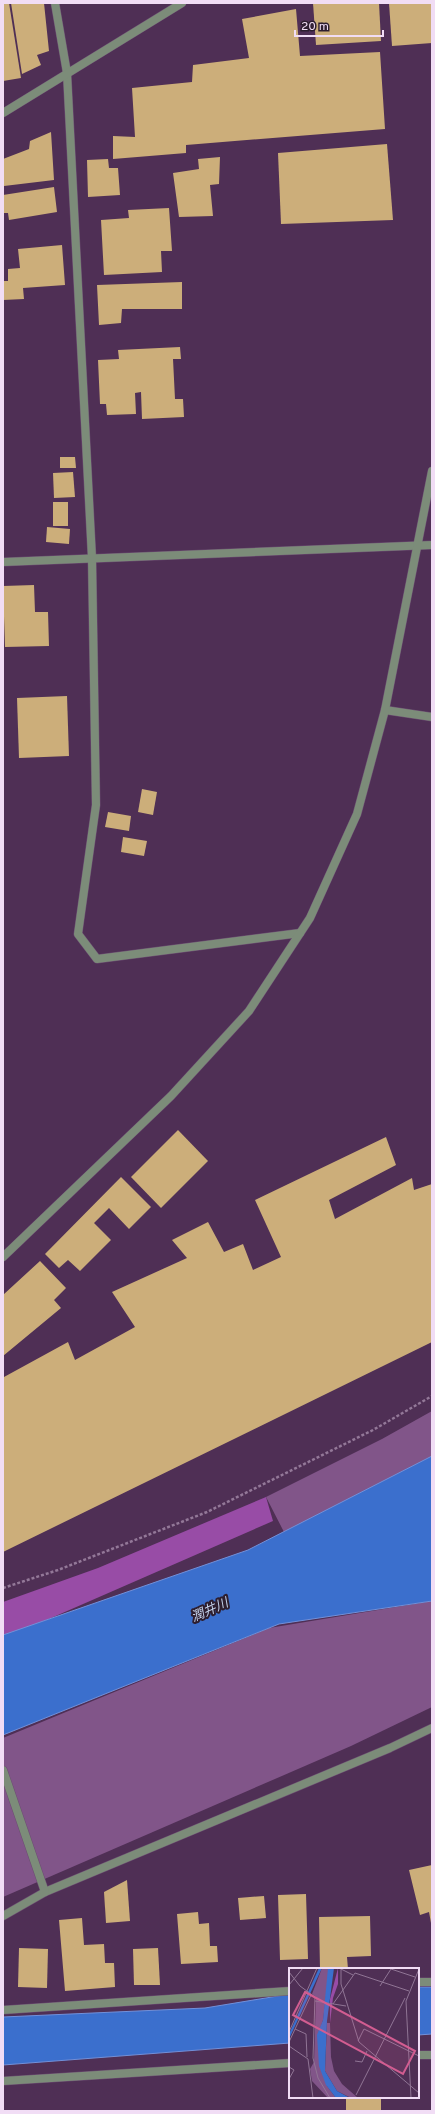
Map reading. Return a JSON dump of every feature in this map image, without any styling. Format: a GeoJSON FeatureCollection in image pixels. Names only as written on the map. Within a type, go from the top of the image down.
{"type":"FeatureCollection","features":[{"type":"Feature","properties":{"kind":"street"},"geometry":{"type":"LineString","coordinates":[[55,3],[67,73],[92,558],[96,805],[78,934],[97,959],[300,933]]}},
{"type":"Feature","properties":{"kind":"street"},"geometry":{"type":"LineString","coordinates":[[3,113],[182,3]]}},
{"type":"Feature","properties":{"kind":"street"},"geometry":{"type":"LineString","coordinates":[[3,1257],[192,1074],[249,1011],[310,918],[357,814],[385,710],[419,545],[432,471]]}},
{"type":"Feature","properties":{"kind":"street"},"geometry":{"type":"LineString","coordinates":[[3,562],[432,545]]}},
{"type":"Feature","properties":{"kind":"street"},"geometry":{"type":"LineString","coordinates":[[385,710],[432,717]]}},
{"type":"Feature","properties":{"kind":"street"},"geometry":{"type":"LineString","coordinates":[[3,1916],[44,1892],[390,1748],[432,1728]]}},
{"type":"Feature","properties":{"kind":"street"},"geometry":{"type":"LineString","coordinates":[[3,1770],[44,1892]]}},
{"type":"Feature","properties":{"kind":"street"},"geometry":{"type":"LineString","coordinates":[[419,1982],[432,1982]]}},
{"type":"Feature","properties":{"kind":"street"},"geometry":{"type":"LineString","coordinates":[[3,2010],[289,1991]]}},
{"type":"Feature","properties":{"kind":"street"},"geometry":{"type":"LineString","coordinates":[[419,2056],[432,2054]]}},
{"type":"Feature","properties":{"kind":"street"},"geometry":{"type":"LineString","coordinates":[[3,2081],[289,2063]]}},
{"type":"Feature","properties":{"kind":"path"},"geometry":{"type":"LineString","coordinates":[[3,1588],[58,1570],[206,1512],[373,1430],[432,1396]]}},
{"type":"Feature","properties":{"kind":"shaded area"},"geometry":{"type":"Polygon","coordinates":[[[432,1411],[432,1462],[284,1532],[266,1497],[382,1439],[432,1411]]]}},
{"type":"Feature","properties":{"kind":"shaded area"},"geometry":{"type":"Polygon","coordinates":[[[266,1497],[273,1521],[3,1639],[3,1602],[98,1568],[266,1497]]]}},
{"type":"Feature","properties":{"kind":"shaded area"},"geometry":{"type":"Polygon","coordinates":[[[432,1601],[432,1707],[351,1746],[3,1897],[3,1738],[269,1628],[432,1601]]]}},
{"type":"Feature","properties":{"kind":"water","name":"潤井川"},"geometry":{"type":"Polygon","coordinates":[[[432,1456],[432,1601],[279,1624],[3,1735],[3,1635],[248,1550],[432,1456]]]}},
{"type":"Feature","properties":{"kind":"water"},"geometry":{"type":"Polygon","coordinates":[[[419,1987],[432,1987],[432,2034],[419,2035],[419,1987]]]}},
{"type":"Feature","properties":{"kind":"water"},"geometry":{"type":"Polygon","coordinates":[[[289,1994],[289,2043],[3,2065],[3,2017],[205,2008],[289,1994]]]}},
{"type":"Feature","properties":{"kind":"building"},"geometry":{"type":"Polygon","coordinates":[[[3,3],[9,3],[21,78],[3,81],[3,3]]]}},
{"type":"Feature","properties":{"kind":"building"},"geometry":{"type":"Polygon","coordinates":[[[11,3],[44,3],[49,51],[37,55],[41,65],[22,74],[11,3]]]}},
{"type":"Feature","properties":{"kind":"building"},"geometry":{"type":"Polygon","coordinates":[[[313,3],[379,3],[381,41],[316,45],[313,3]]]}},
{"type":"Feature","properties":{"kind":"building"},"geometry":{"type":"Polygon","coordinates":[[[389,3],[432,3],[432,43],[392,46],[389,3]]]}},
{"type":"Feature","properties":{"kind":"building"},"geometry":{"type":"Polygon","coordinates":[[[296,9],[300,56],[380,52],[385,129],[186,145],[186,153],[113,159],[113,136],[135,137],[132,88],[192,82],[193,65],[249,58],[242,19],[296,9]]]}},
{"type":"Feature","properties":{"kind":"building"},"geometry":{"type":"Polygon","coordinates":[[[51,132],[54,180],[4,186],[3,159],[29,149],[30,141],[51,132]]]}},
{"type":"Feature","properties":{"kind":"building"},"geometry":{"type":"Polygon","coordinates":[[[387,144],[393,220],[281,224],[278,153],[387,144]]]}},
{"type":"Feature","properties":{"kind":"building"},"geometry":{"type":"Polygon","coordinates":[[[220,157],[219,184],[210,185],[213,216],[179,217],[173,173],[199,169],[198,159],[220,157]]]}},
{"type":"Feature","properties":{"kind":"building"},"geometry":{"type":"Polygon","coordinates":[[[108,159],[109,168],[118,168],[120,195],[88,197],[87,160],[108,159]]]}},
{"type":"Feature","properties":{"kind":"building"},"geometry":{"type":"Polygon","coordinates":[[[54,187],[57,212],[9,220],[8,213],[3,213],[3,195],[54,187]]]}},
{"type":"Feature","properties":{"kind":"building"},"geometry":{"type":"Polygon","coordinates":[[[169,208],[172,251],[161,251],[162,272],[104,275],[101,220],[129,218],[128,210],[169,208]]]}},
{"type":"Feature","properties":{"kind":"building"},"geometry":{"type":"Polygon","coordinates":[[[62,245],[65,285],[23,288],[24,299],[3,300],[3,281],[8,281],[8,269],[20,268],[18,249],[62,245]]]}},
{"type":"Feature","properties":{"kind":"building"},"geometry":{"type":"Polygon","coordinates":[[[182,282],[182,309],[122,309],[121,323],[99,325],[97,285],[182,282]]]}},
{"type":"Feature","properties":{"kind":"building"},"geometry":{"type":"Polygon","coordinates":[[[180,347],[181,359],[173,359],[175,399],[183,399],[184,417],[142,419],[141,392],[135,393],[136,414],[107,415],[106,404],[100,404],[98,360],[119,359],[118,350],[180,347]]]}},
{"type":"Feature","properties":{"kind":"building"},"geometry":{"type":"Polygon","coordinates":[[[60,457],[75,457],[76,468],[60,468],[60,457]]]}},
{"type":"Feature","properties":{"kind":"building"},"geometry":{"type":"Polygon","coordinates":[[[73,472],[75,497],[54,498],[53,473],[73,472]]]}},
{"type":"Feature","properties":{"kind":"building"},"geometry":{"type":"Polygon","coordinates":[[[53,502],[68,502],[68,526],[53,526],[53,502]]]}},
{"type":"Feature","properties":{"kind":"building"},"geometry":{"type":"Polygon","coordinates":[[[47,527],[70,529],[69,544],[46,542],[47,527]]]}},
{"type":"Feature","properties":{"kind":"building"},"geometry":{"type":"Polygon","coordinates":[[[34,585],[35,612],[48,612],[49,646],[5,647],[3,586],[34,585]]]}},
{"type":"Feature","properties":{"kind":"building"},"geometry":{"type":"Polygon","coordinates":[[[67,696],[69,756],[19,758],[17,698],[67,696]]]}},
{"type":"Feature","properties":{"kind":"building"},"geometry":{"type":"Polygon","coordinates":[[[142,789],[157,792],[153,815],[138,812],[142,789]]]}},
{"type":"Feature","properties":{"kind":"building"},"geometry":{"type":"Polygon","coordinates":[[[108,812],[131,816],[129,831],[105,827],[108,812]]]}},
{"type":"Feature","properties":{"kind":"building"},"geometry":{"type":"Polygon","coordinates":[[[123,837],[147,841],[144,856],[121,852],[123,837]]]}},
{"type":"Feature","properties":{"kind":"building"},"geometry":{"type":"Polygon","coordinates":[[[178,1130],[208,1161],[161,1208],[131,1177],[178,1130]]]}},
{"type":"Feature","properties":{"kind":"building"},"geometry":{"type":"Polygon","coordinates":[[[386,1137],[396,1165],[329,1200],[335,1219],[412,1178],[414,1190],[432,1184],[432,1342],[3,1552],[3,1375],[4,1377],[68,1342],[75,1360],[135,1327],[112,1292],[187,1258],[172,1240],[208,1222],[224,1252],[243,1244],[253,1270],[281,1257],[255,1200],[386,1137]]]}},
{"type":"Feature","properties":{"kind":"building"},"geometry":{"type":"Polygon","coordinates":[[[121,1177],[151,1207],[129,1229],[109,1208],[94,1223],[111,1240],[80,1271],[68,1260],[59,1268],[45,1254],[121,1177]]]}},
{"type":"Feature","properties":{"kind":"building"},"geometry":{"type":"Polygon","coordinates":[[[40,1261],[66,1288],[54,1300],[61,1308],[3,1356],[3,1295],[40,1261]]]}},
{"type":"Feature","properties":{"kind":"building"},"geometry":{"type":"Polygon","coordinates":[[[432,1865],[431,1923],[429,1912],[420,1915],[409,1870],[432,1865]]]}},
{"type":"Feature","properties":{"kind":"building"},"geometry":{"type":"Polygon","coordinates":[[[127,1880],[130,1921],[106,1923],[104,1892],[127,1880]]]}},
{"type":"Feature","properties":{"kind":"building"},"geometry":{"type":"Polygon","coordinates":[[[306,1894],[308,1959],[280,1960],[278,1895],[306,1894]]]}},
{"type":"Feature","properties":{"kind":"building"},"geometry":{"type":"Polygon","coordinates":[[[264,1896],[266,1918],[240,1920],[238,1898],[264,1896]]]}},
{"type":"Feature","properties":{"kind":"building"},"geometry":{"type":"Polygon","coordinates":[[[198,1912],[199,1924],[209,1923],[210,1946],[217,1946],[218,1962],[181,1964],[177,1914],[198,1912]]]}},
{"type":"Feature","properties":{"kind":"building"},"geometry":{"type":"Polygon","coordinates":[[[370,1916],[371,1956],[347,1957],[348,1968],[320,1968],[319,1917],[370,1916]]]}},
{"type":"Feature","properties":{"kind":"building"},"geometry":{"type":"Polygon","coordinates":[[[82,1918],[84,1945],[104,1944],[105,1963],[114,1963],[115,1987],[65,1991],[59,1920],[82,1918]]]}},
{"type":"Feature","properties":{"kind":"building"},"geometry":{"type":"Polygon","coordinates":[[[19,1948],[48,1949],[47,1988],[18,1987],[19,1948]]]}},
{"type":"Feature","properties":{"kind":"building"},"geometry":{"type":"Polygon","coordinates":[[[158,1948],[160,1985],[134,1985],[133,1949],[158,1948]]]}},
{"type":"Feature","properties":{"kind":"building"},"geometry":{"type":"Polygon","coordinates":[[[346,2098],[381,2098],[381,2111],[346,2111],[346,2098]]]}}]}
